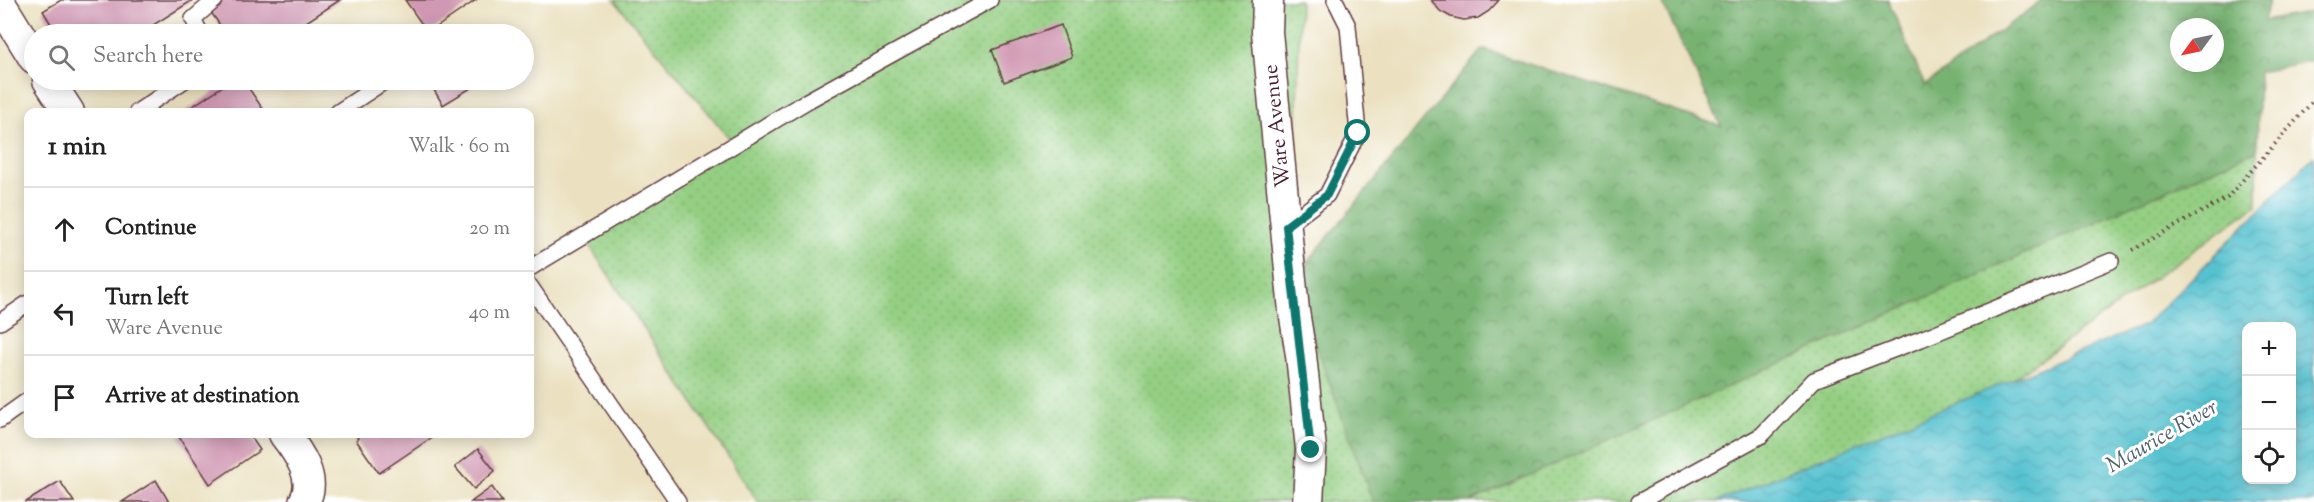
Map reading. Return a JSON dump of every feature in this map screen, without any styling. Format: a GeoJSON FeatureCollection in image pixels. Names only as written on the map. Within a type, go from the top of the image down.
{"type":"FeatureCollection","features":[{"type":"Feature","properties":{"kind":"street","name":"Ware Avenue"},"geometry":{"type":"LineString","coordinates":[[1268,0],[1267,32],[1311,450],[1308,502]]}},
{"type":"Feature","properties":{"kind":"street"},"geometry":{"type":"LineString","coordinates":[[0,3],[24,42]]}},
{"type":"Feature","properties":{"kind":"street"},"geometry":{"type":"LineString","coordinates":[[55,90],[66,108]]}},
{"type":"Feature","properties":{"kind":"street"},"geometry":{"type":"LineString","coordinates":[[288,438],[307,471],[309,493],[304,502]]}},
{"type":"Feature","properties":{"kind":"lane"},"geometry":{"type":"LineString","coordinates":[[196,24],[194,19],[214,0]]}},
{"type":"Feature","properties":{"kind":"lane"},"geometry":{"type":"LineString","coordinates":[[534,266],[807,101],[990,0]]}},
{"type":"Feature","properties":{"kind":"lane"},"geometry":{"type":"LineString","coordinates":[[1286,226],[1327,195],[1358,133],[1348,26],[1335,0]]}},
{"type":"Feature","properties":{"kind":"lane"},"geometry":{"type":"LineString","coordinates":[[143,108],[170,90]]}},
{"type":"Feature","properties":{"kind":"lane"},"geometry":{"type":"LineString","coordinates":[[344,108],[371,90]]}},
{"type":"Feature","properties":{"kind":"lane"},"geometry":{"type":"LineString","coordinates":[[1639,502],[1762,435],[1814,380],[2111,261]]}},
{"type":"Feature","properties":{"kind":"lane"},"geometry":{"type":"LineString","coordinates":[[534,292],[678,502]]}},
{"type":"Feature","properties":{"kind":"lane"},"geometry":{"type":"LineString","coordinates":[[0,322],[24,306]]}},
{"type":"Feature","properties":{"kind":"lane"},"geometry":{"type":"LineString","coordinates":[[0,420],[24,403]]}},
{"type":"Feature","properties":{"kind":"path"},"geometry":{"type":"LineString","coordinates":[[2111,261],[2227,198],[2314,100]]}},
{"type":"Feature","properties":{"kind":"green space"},"geometry":{"type":"Polygon","coordinates":[[[614,0],[1300,0],[1292,281],[1373,502],[758,502],[581,233],[731,140],[614,0]]]}},
{"type":"Feature","properties":{"kind":"green space"},"geometry":{"type":"Polygon","coordinates":[[[1661,0],[1888,0],[1925,85],[2043,0],[2269,0],[2264,21],[2314,12],[2314,60],[2259,72],[2257,150],[1470,502],[1373,502],[1292,281],[1482,49],[1721,126],[1661,0]]]}},
{"type":"Feature","properties":{"kind":"green space"},"geometry":{"type":"Polygon","coordinates":[[[2257,150],[2257,205],[1848,497],[1830,502],[1470,502],[2257,150]]]}},
{"type":"Feature","properties":{"kind":"water","name":"Maurice River"},"geometry":{"type":"Polygon","coordinates":[[[2314,156],[2314,502],[1716,502],[2145,325],[2314,156]]]}},
{"type":"Feature","properties":{"kind":"building"},"geometry":{"type":"Polygon","coordinates":[[[61,0],[193,0],[155,24],[51,24],[43,11],[61,0]]]}},
{"type":"Feature","properties":{"kind":"building"},"geometry":{"type":"Polygon","coordinates":[[[221,0],[340,0],[303,24],[219,24],[208,8],[221,0]]]}},
{"type":"Feature","properties":{"kind":"building"},"geometry":{"type":"Polygon","coordinates":[[[405,0],[476,0],[441,24],[422,24],[405,0]]]}},
{"type":"Feature","properties":{"kind":"building"},"geometry":{"type":"Polygon","coordinates":[[[1431,0],[1499,0],[1489,11],[1478,18],[1464,20],[1440,11],[1431,0]]]}},
{"type":"Feature","properties":{"kind":"building"},"geometry":{"type":"Polygon","coordinates":[[[1061,25],[1072,57],[1004,82],[992,50],[1061,25]]]}},
{"type":"Feature","properties":{"kind":"building"},"geometry":{"type":"Polygon","coordinates":[[[217,90],[250,90],[262,108],[190,108],[217,90]]]}},
{"type":"Feature","properties":{"kind":"building"},"geometry":{"type":"Polygon","coordinates":[[[434,90],[468,90],[443,105],[434,90]]]}},
{"type":"Feature","properties":{"kind":"building"},"geometry":{"type":"Polygon","coordinates":[[[180,438],[252,438],[260,450],[210,484],[180,438]]]}},
{"type":"Feature","properties":{"kind":"building"},"geometry":{"type":"Polygon","coordinates":[[[358,438],[431,438],[379,473],[356,440],[358,438]]]}},
{"type":"Feature","properties":{"kind":"building"},"geometry":{"type":"Polygon","coordinates":[[[478,449],[495,471],[474,489],[455,467],[478,449]]]}},
{"type":"Feature","properties":{"kind":"building"},"geometry":{"type":"Polygon","coordinates":[[[156,480],[169,502],[122,502],[156,480]]]}},
{"type":"Feature","properties":{"kind":"building"},"geometry":{"type":"Polygon","coordinates":[[[60,481],[74,502],[26,502],[60,481]]]}},
{"type":"Feature","properties":{"kind":"building"},"geometry":{"type":"Polygon","coordinates":[[[492,487],[502,502],[471,502],[492,487]]]}},
{"type":"Feature","properties":{"kind":"route"},"geometry":{"type":"LineString","coordinates":[[1311,450],[1286,226],[1327,195],[1358,133]]}}]}
